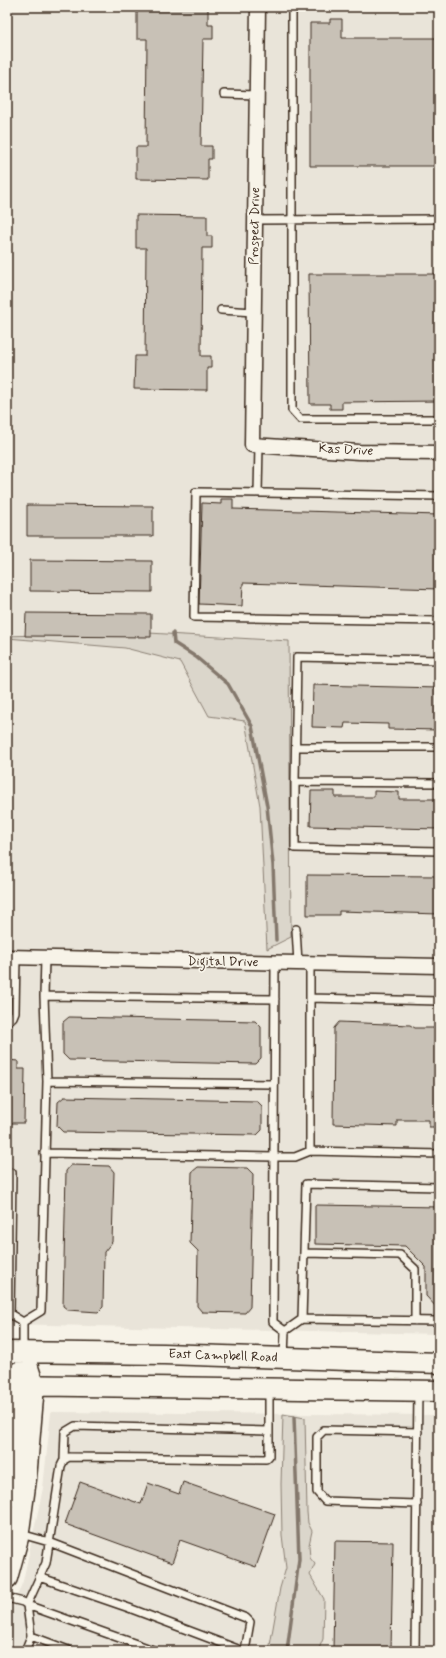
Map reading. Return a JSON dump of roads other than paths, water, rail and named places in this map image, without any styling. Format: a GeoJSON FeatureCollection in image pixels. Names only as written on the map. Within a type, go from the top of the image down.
{"type":"FeatureCollection","features":[{"type":"Feature","properties":{"kind":"main road","name":"East Campbell Road"},"geometry":{"type":"LineString","coordinates":[[15,1352],[439,1363]]}},
{"type":"Feature","properties":{"kind":"main road"},"geometry":{"type":"LineString","coordinates":[[7,1578],[18,1534],[26,1479],[15,1352]]}},
{"type":"Feature","properties":{"kind":"main road"},"geometry":{"type":"LineString","coordinates":[[19,1386],[439,1391]]}},
{"type":"Feature","properties":{"kind":"main road"},"geometry":{"type":"LineString","coordinates":[[7,1497],[10,1482],[19,1386]]}},
{"type":"Feature","properties":{"kind":"street","name":"Prospect Drive"},"geometry":{"type":"LineString","coordinates":[[256,445],[254,312],[258,7]]}},
{"type":"Feature","properties":{"kind":"street","name":"Kas Drive"},"geometry":{"type":"LineString","coordinates":[[256,445],[359,452],[439,453]]}},
{"type":"Feature","properties":{"kind":"street","name":"Digital Drive"},"geometry":{"type":"LineString","coordinates":[[12,958],[439,966]]}},
{"type":"Feature","properties":{"kind":"lane"},"geometry":{"type":"LineString","coordinates":[[292,7],[292,410],[300,419],[439,419]]}},
{"type":"Feature","properties":{"kind":"lane"},"geometry":{"type":"LineString","coordinates":[[224,94],[257,95]]}},
{"type":"Feature","properties":{"kind":"lane"},"geometry":{"type":"LineString","coordinates":[[255,220],[439,219]]}},
{"type":"Feature","properties":{"kind":"lane"},"geometry":{"type":"LineString","coordinates":[[221,310],[254,312]]}},
{"type":"Feature","properties":{"kind":"lane"},"geometry":{"type":"LineString","coordinates":[[256,445],[258,493]]}},
{"type":"Feature","properties":{"kind":"lane"},"geometry":{"type":"LineString","coordinates":[[439,496],[196,492],[194,618],[439,621]]}},
{"type":"Feature","properties":{"kind":"lane"},"geometry":{"type":"LineString","coordinates":[[439,660],[298,657],[295,782],[295,848],[439,851]]}},
{"type":"Feature","properties":{"kind":"lane"},"geometry":{"type":"LineString","coordinates":[[296,747],[439,747]]}},
{"type":"Feature","properties":{"kind":"lane"},"geometry":{"type":"LineString","coordinates":[[295,782],[439,784]]}},
{"type":"Feature","properties":{"kind":"lane"},"geometry":{"type":"LineString","coordinates":[[296,929],[310,998],[310,1151]]}},
{"type":"Feature","properties":{"kind":"lane"},"geometry":{"type":"LineString","coordinates":[[7,1022],[13,1017],[15,994],[12,958]]}},
{"type":"Feature","properties":{"kind":"lane"},"geometry":{"type":"LineString","coordinates":[[15,1352],[23,1322],[41,1311],[47,1080],[44,996],[45,958]]}},
{"type":"Feature","properties":{"kind":"lane"},"geometry":{"type":"LineString","coordinates":[[275,963],[273,1322],[285,1331]]}},
{"type":"Feature","properties":{"kind":"lane"},"geometry":{"type":"LineString","coordinates":[[7,993],[15,994]]}},
{"type":"Feature","properties":{"kind":"lane"},"geometry":{"type":"LineString","coordinates":[[44,996],[275,999]]}},
{"type":"Feature","properties":{"kind":"lane"},"geometry":{"type":"LineString","coordinates":[[310,998],[439,1001]]}},
{"type":"Feature","properties":{"kind":"lane"},"geometry":{"type":"LineString","coordinates":[[47,1080],[274,1084]]}},
{"type":"Feature","properties":{"kind":"lane"},"geometry":{"type":"LineString","coordinates":[[44,1153],[273,1157],[295,1157],[310,1151],[439,1154]]}},
{"type":"Feature","properties":{"kind":"lane"},"geometry":{"type":"LineString","coordinates":[[7,1172],[12,1173],[9,1314],[23,1322]]}},
{"type":"Feature","properties":{"kind":"lane"},"geometry":{"type":"LineString","coordinates":[[302,1319],[306,1184],[439,1187]]}},
{"type":"Feature","properties":{"kind":"lane"},"geometry":{"type":"LineString","coordinates":[[304,1254],[400,1255],[416,1269],[415,1321]]}},
{"type":"Feature","properties":{"kind":"lane"},"geometry":{"type":"LineString","coordinates":[[285,1331],[302,1319],[439,1321]]}},
{"type":"Feature","properties":{"kind":"lane"},"geometry":{"type":"LineString","coordinates":[[284,1358],[285,1331]]}},
{"type":"Feature","properties":{"kind":"lane"},"geometry":{"type":"LineString","coordinates":[[64,1460],[69,1457],[266,1459],[269,1456],[269,1389]]}},
{"type":"Feature","properties":{"kind":"lane"},"geometry":{"type":"LineString","coordinates":[[414,1651],[418,1391]]}},
{"type":"Feature","properties":{"kind":"lane"},"geometry":{"type":"LineString","coordinates":[[25,1651],[31,1636],[27,1605],[46,1563],[61,1466],[64,1460],[65,1432],[75,1426],[268,1431]]}},
{"type":"Feature","properties":{"kind":"lane"},"geometry":{"type":"LineString","coordinates":[[417,1504],[326,1501],[317,1492],[317,1437],[324,1430],[418,1432]]}},
{"type":"Feature","properties":{"kind":"lane"},"geometry":{"type":"LineString","coordinates":[[18,1534],[49,1542],[246,1618],[250,1622],[244,1651],[129,1608],[39,1577]]}},
{"type":"Feature","properties":{"kind":"lane"},"geometry":{"type":"LineString","coordinates":[[7,1598],[23,1602],[27,1605],[156,1651]]}},
{"type":"Feature","properties":{"kind":"lane"},"geometry":{"type":"LineString","coordinates":[[31,1636],[71,1651]]}},
{"type":"Feature","properties":{"kind":"waterway"},"geometry":{"type":"LineString","coordinates":[[173,633],[174,643],[196,657],[228,684],[252,726],[267,806],[273,865],[276,940]]}},
{"type":"Feature","properties":{"kind":"waterway"},"geometry":{"type":"LineString","coordinates":[[287,1651],[299,1559],[294,1417]]}}]}
